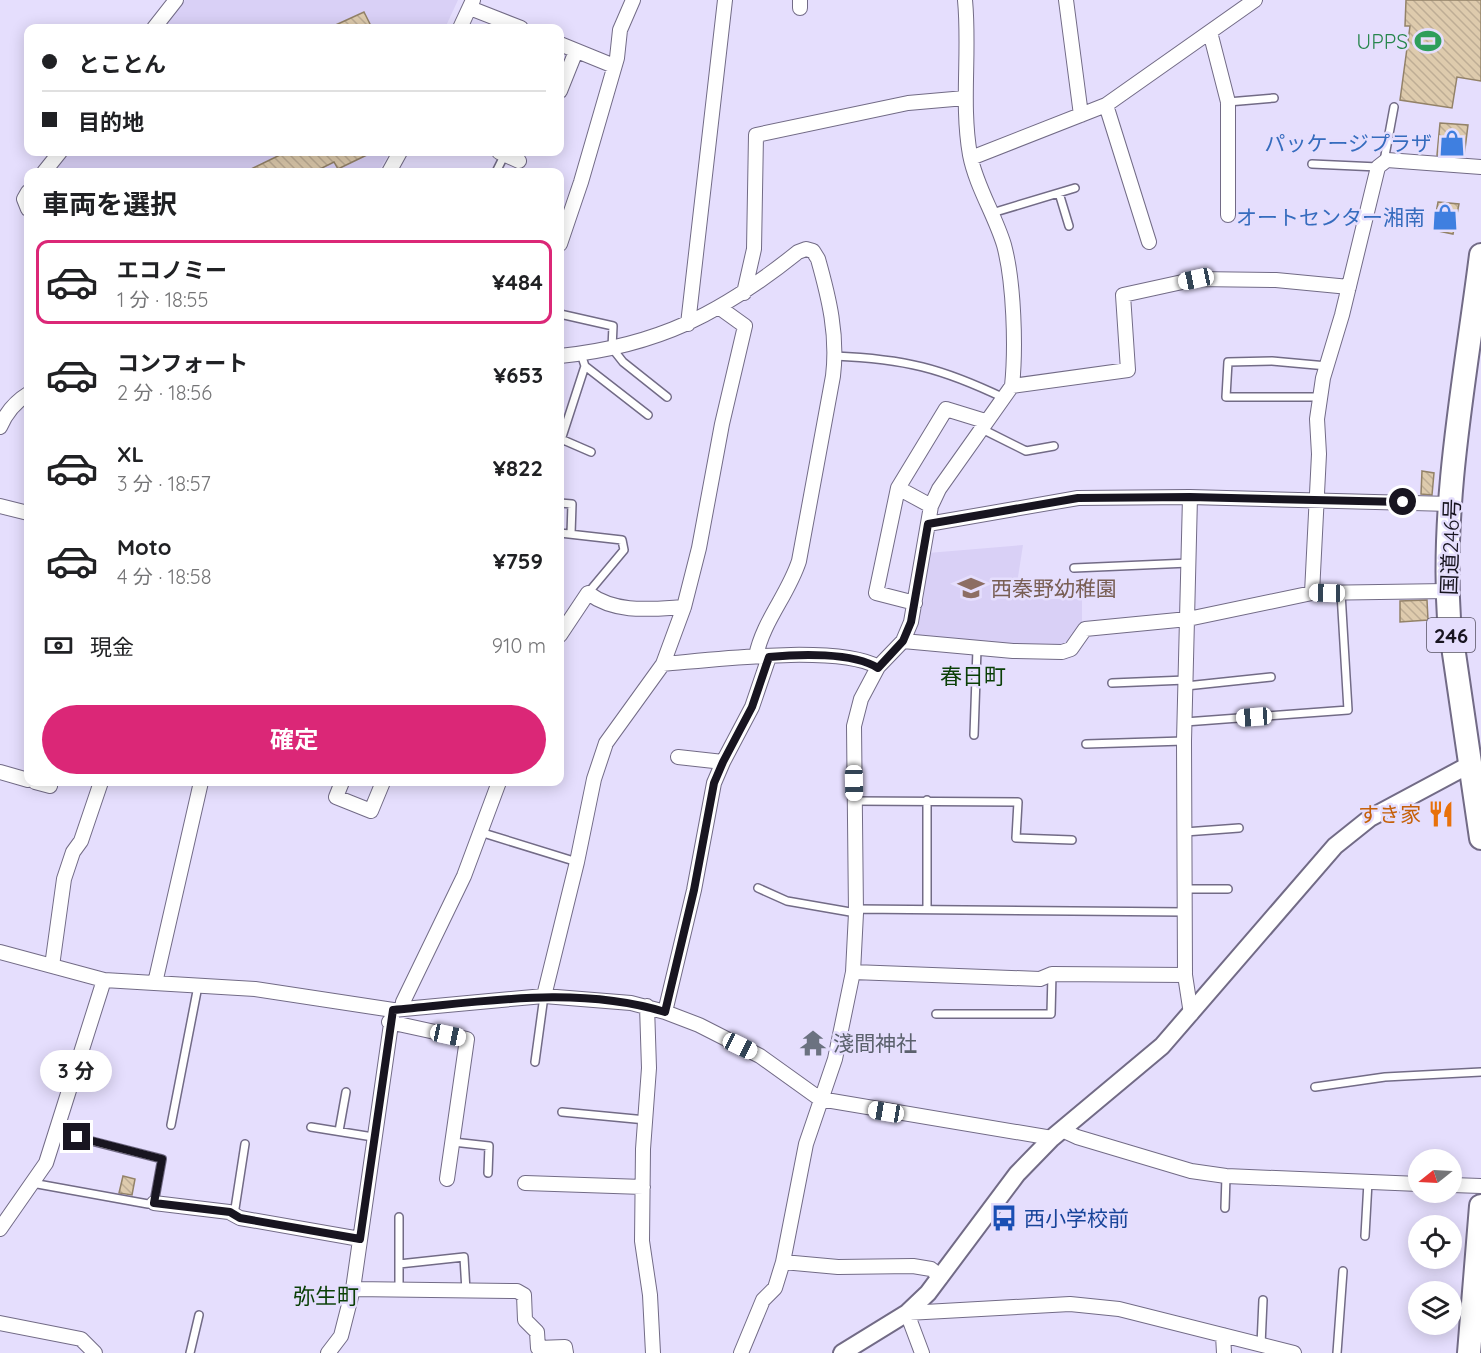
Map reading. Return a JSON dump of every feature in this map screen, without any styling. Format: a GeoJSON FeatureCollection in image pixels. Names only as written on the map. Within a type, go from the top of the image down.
{"type":"FeatureCollection","features":[{"type":"Feature","properties":{"kind":"highway","name":"国道246号"},"geometry":{"type":"LineString","coordinates":[[1480,831],[1469,765],[1447,591],[1450,504],[1481,255]]}},
{"type":"Feature","properties":{"kind":"highway"},"geometry":{"type":"LineString","coordinates":[[1468,1353],[1477,1307],[1481,1206]]}},
{"type":"Feature","properties":{"kind":"street"},"geometry":{"type":"LineString","coordinates":[[157,24],[176,0]]}},
{"type":"Feature","properties":{"kind":"street"},"geometry":{"type":"LineString","coordinates":[[564,232],[581,182],[614,66],[620,30],[633,0]]}},
{"type":"Feature","properties":{"kind":"street"},"geometry":{"type":"LineString","coordinates":[[688,324],[722,14],[726,0]]}},
{"type":"Feature","properties":{"kind":"street"},"geometry":{"type":"LineString","coordinates":[[741,1353],[763,1300],[775,1288],[783,1262],[806,1144],[835,1059],[853,972],[856,911],[854,726],[861,699],[878,668],[903,641],[915,603],[931,506],[953,466],[1008,392],[1014,368],[1010,279],[1004,246],[970,158],[965,98],[965,0]]}},
{"type":"Feature","properties":{"kind":"street"},"geometry":{"type":"LineString","coordinates":[[1066,0],[1081,115]]}},
{"type":"Feature","properties":{"kind":"street"},"geometry":{"type":"LineString","coordinates":[[970,158],[1106,105],[1255,0]]}},
{"type":"Feature","properties":{"kind":"street"},"geometry":{"type":"LineString","coordinates":[[462,24],[471,4],[513,24]]}},
{"type":"Feature","properties":{"kind":"street"},"geometry":{"type":"LineString","coordinates":[[1210,32],[1227,102],[1226,200],[1228,215]]}},
{"type":"Feature","properties":{"kind":"street"},"geometry":{"type":"LineString","coordinates":[[564,46],[614,66]]}},
{"type":"Feature","properties":{"kind":"street"},"geometry":{"type":"LineString","coordinates":[[564,81],[576,51]]}},
{"type":"Feature","properties":{"kind":"street"},"geometry":{"type":"LineString","coordinates":[[744,293],[754,249],[756,135],[908,103],[965,98]]}},
{"type":"Feature","properties":{"kind":"street"},"geometry":{"type":"LineString","coordinates":[[1106,105],[1149,242]]}},
{"type":"Feature","properties":{"kind":"street"},"geometry":{"type":"LineString","coordinates":[[47,168],[57,156]]}},
{"type":"Feature","properties":{"kind":"street"},"geometry":{"type":"LineString","coordinates":[[509,156],[519,160]]}},
{"type":"Feature","properties":{"kind":"street"},"geometry":{"type":"LineString","coordinates":[[1312,592],[1317,419],[1320,397],[1381,165],[1387,160],[1481,166]]}},
{"type":"Feature","properties":{"kind":"street"},"geometry":{"type":"LineString","coordinates":[[1212,202],[1226,200]]}},
{"type":"Feature","properties":{"kind":"street"},"geometry":{"type":"LineString","coordinates":[[564,357],[583,360],[612,348],[671,332],[720,308],[744,293],[798,252],[806,249],[813,251],[831,308],[835,356],[798,561],[792,581],[778,602],[759,642],[763,657],[746,722],[714,783],[694,890],[665,1012]]}},
{"type":"Feature","properties":{"kind":"street"},"geometry":{"type":"LineString","coordinates":[[1008,392],[1128,370],[1122,295],[1196,279],[1276,280],[1348,287]]}},
{"type":"Feature","properties":{"kind":"street"},"geometry":{"type":"LineString","coordinates":[[544,996],[577,862],[594,779],[606,743],[663,664],[684,607],[699,548],[722,424],[745,326],[720,308]]}},
{"type":"Feature","properties":{"kind":"street"},"geometry":{"type":"LineString","coordinates":[[2,417],[24,396]]}},
{"type":"Feature","properties":{"kind":"street"},"geometry":{"type":"LineString","coordinates":[[915,603],[876,593],[898,488],[946,409],[982,425]]}},
{"type":"Feature","properties":{"kind":"street"},"geometry":{"type":"LineString","coordinates":[[898,488],[931,506]]}},
{"type":"Feature","properties":{"kind":"street"},"geometry":{"type":"LineString","coordinates":[[928,524],[1078,498],[1190,497],[1450,504]]}},
{"type":"Feature","properties":{"kind":"street"},"geometry":{"type":"LineString","coordinates":[[1190,497],[1184,741],[1185,975],[1191,1014]]}},
{"type":"Feature","properties":{"kind":"street"},"geometry":{"type":"LineString","coordinates":[[0,506],[24,512]]}},
{"type":"Feature","properties":{"kind":"street"},"geometry":{"type":"LineString","coordinates":[[903,641],[977,649],[1062,652],[1071,649],[1085,628],[1188,619],[1312,592],[1447,591]]}},
{"type":"Feature","properties":{"kind":"street"},"geometry":{"type":"LineString","coordinates":[[564,627],[588,593],[595,599],[632,610],[684,607]]}},
{"type":"Feature","properties":{"kind":"street"},"geometry":{"type":"LineString","coordinates":[[663,664],[800,654],[868,662],[878,668]]}},
{"type":"Feature","properties":{"kind":"street"},"geometry":{"type":"LineString","coordinates":[[678,757],[723,762]]}},
{"type":"Feature","properties":{"kind":"street"},"geometry":{"type":"LineString","coordinates":[[842,1353],[907,1313],[941,1277],[1017,1174],[1058,1134],[1162,1046],[1335,846],[1370,818],[1469,765]]}},
{"type":"Feature","properties":{"kind":"street"},"geometry":{"type":"LineString","coordinates":[[0,772],[24,779]]}},
{"type":"Feature","properties":{"kind":"street"},"geometry":{"type":"LineString","coordinates":[[52,966],[64,879],[73,852],[81,841],[100,786]]}},
{"type":"Feature","properties":{"kind":"street"},"geometry":{"type":"LineString","coordinates":[[155,983],[200,786]]}},
{"type":"Feature","properties":{"kind":"street"},"geometry":{"type":"LineString","coordinates":[[340,786],[336,797],[371,811],[381,786]]}},
{"type":"Feature","properties":{"kind":"street"},"geometry":{"type":"LineString","coordinates":[[328,1353],[341,1336],[353,1289],[373,1137],[395,1014],[464,876],[497,786]]}},
{"type":"Feature","properties":{"kind":"street"},"geometry":{"type":"LineString","coordinates":[[0,952],[104,980],[296,994],[395,1014],[468,1039],[447,1179]]}},
{"type":"Feature","properties":{"kind":"street"},"geometry":{"type":"LineString","coordinates":[[853,972],[1040,979],[1052,974],[1185,975]]}},
{"type":"Feature","properties":{"kind":"street"},"geometry":{"type":"LineString","coordinates":[[0,1229],[46,1163],[104,980]]}},
{"type":"Feature","properties":{"kind":"street"},"geometry":{"type":"LineString","coordinates":[[395,1014],[544,996],[610,1000],[647,1006],[760,1056],[820,1099],[1058,1134],[1173,1166],[1226,1176],[1408,1184]]}},
{"type":"Feature","properties":{"kind":"street"},"geometry":{"type":"LineString","coordinates":[[647,1006],[649,1068],[642,1241],[651,1295],[653,1353]]}},
{"type":"Feature","properties":{"kind":"street"},"geometry":{"type":"LineString","coordinates":[[525,1183],[643,1186]]}},
{"type":"Feature","properties":{"kind":"street"},"geometry":{"type":"LineString","coordinates":[[1462,1185],[1481,1186]]}},
{"type":"Feature","properties":{"kind":"street"},"geometry":{"type":"LineString","coordinates":[[154,1203],[234,1215],[360,1239]]}},
{"type":"Feature","properties":{"kind":"street"},"geometry":{"type":"LineString","coordinates":[[783,1262],[838,1267],[913,1266],[931,1269],[941,1277]]}},
{"type":"Feature","properties":{"kind":"street"},"geometry":{"type":"LineString","coordinates":[[353,1289],[517,1291],[524,1295],[525,1320],[537,1332],[538,1348],[565,1347],[566,1353]]}},
{"type":"Feature","properties":{"kind":"street"},"geometry":{"type":"LineString","coordinates":[[907,1313],[1070,1304],[1119,1309],[1294,1353]]}},
{"type":"Feature","properties":{"kind":"street"},"geometry":{"type":"LineString","coordinates":[[907,1313],[922,1353]]}},
{"type":"Feature","properties":{"kind":"street"},"geometry":{"type":"LineString","coordinates":[[0,1323],[81,1339],[95,1353]]}},
{"type":"Feature","properties":{"kind":"street"},"geometry":{"type":"LineString","coordinates":[[1222,1335],[1224,1353]]}},
{"type":"Feature","properties":{"kind":"lane"},"geometry":{"type":"LineString","coordinates":[[1227,102],[1274,98]]}},
{"type":"Feature","properties":{"kind":"lane"},"geometry":{"type":"LineString","coordinates":[[1312,164],[1381,165],[1394,107]]}},
{"type":"Feature","properties":{"kind":"lane"},"geometry":{"type":"LineString","coordinates":[[992,213],[1075,188]]}},
{"type":"Feature","properties":{"kind":"lane"},"geometry":{"type":"LineString","coordinates":[[1059,193],[1069,226]]}},
{"type":"Feature","properties":{"kind":"lane"},"geometry":{"type":"LineString","coordinates":[[564,315],[613,326],[612,348],[623,362],[667,397]]}},
{"type":"Feature","properties":{"kind":"lane"},"geometry":{"type":"LineString","coordinates":[[835,356],[914,363],[1008,392]]}},
{"type":"Feature","properties":{"kind":"lane"},"geometry":{"type":"LineString","coordinates":[[564,427],[583,360],[648,415]]}},
{"type":"Feature","properties":{"kind":"lane"},"geometry":{"type":"LineString","coordinates":[[1320,397],[1226,396],[1228,362],[1272,361],[1327,366]]}},
{"type":"Feature","properties":{"kind":"lane"},"geometry":{"type":"LineString","coordinates":[[982,425],[1026,451],[1054,446]]}},
{"type":"Feature","properties":{"kind":"lane"},"geometry":{"type":"LineString","coordinates":[[564,439],[591,452]]}},
{"type":"Feature","properties":{"kind":"lane"},"geometry":{"type":"LineString","coordinates":[[564,503],[572,504],[571,534]]}},
{"type":"Feature","properties":{"kind":"lane"},"geometry":{"type":"LineString","coordinates":[[564,533],[622,540],[624,550],[588,593]]}},
{"type":"Feature","properties":{"kind":"lane"},"geometry":{"type":"LineString","coordinates":[[1074,568],[1188,562]]}},
{"type":"Feature","properties":{"kind":"lane"},"geometry":{"type":"LineString","coordinates":[[1185,722],[1347,710],[1341,593]]}},
{"type":"Feature","properties":{"kind":"lane"},"geometry":{"type":"LineString","coordinates":[[974,735],[977,649]]}},
{"type":"Feature","properties":{"kind":"lane"},"geometry":{"type":"LineString","coordinates":[[1112,684],[1186,683],[1271,677]]}},
{"type":"Feature","properties":{"kind":"lane"},"geometry":{"type":"LineString","coordinates":[[1086,744],[1184,741]]}},
{"type":"Feature","properties":{"kind":"lane"},"geometry":{"type":"LineString","coordinates":[[927,800],[927,908]]}},
{"type":"Feature","properties":{"kind":"lane"},"geometry":{"type":"LineString","coordinates":[[855,801],[1018,802],[1016,838],[1072,840]]}},
{"type":"Feature","properties":{"kind":"lane"},"geometry":{"type":"LineString","coordinates":[[1185,831],[1239,828]]}},
{"type":"Feature","properties":{"kind":"lane"},"geometry":{"type":"LineString","coordinates":[[480,832],[577,862]]}},
{"type":"Feature","properties":{"kind":"lane"},"geometry":{"type":"LineString","coordinates":[[758,888],[787,901],[856,911],[927,908],[1185,912]]}},
{"type":"Feature","properties":{"kind":"lane"},"geometry":{"type":"LineString","coordinates":[[1185,889],[1227,889]]}},
{"type":"Feature","properties":{"kind":"lane"},"geometry":{"type":"LineString","coordinates":[[936,1014],[1051,1014],[1052,974]]}},
{"type":"Feature","properties":{"kind":"lane"},"geometry":{"type":"LineString","coordinates":[[171,1125],[198,986]]}},
{"type":"Feature","properties":{"kind":"lane"},"geometry":{"type":"LineString","coordinates":[[535,1062],[544,996]]}},
{"type":"Feature","properties":{"kind":"lane"},"geometry":{"type":"LineString","coordinates":[[1315,1087],[1385,1077],[1481,1072]]}},
{"type":"Feature","properties":{"kind":"lane"},"geometry":{"type":"LineString","coordinates":[[339,1131],[346,1092]]}},
{"type":"Feature","properties":{"kind":"lane"},"geometry":{"type":"LineString","coordinates":[[562,1112],[646,1120]]}},
{"type":"Feature","properties":{"kind":"lane"},"geometry":{"type":"LineString","coordinates":[[311,1127],[373,1137]]}},
{"type":"Feature","properties":{"kind":"lane"},"geometry":{"type":"LineString","coordinates":[[32,1183],[148,1204],[154,1203],[162,1159],[56,1132]]}},
{"type":"Feature","properties":{"kind":"lane"},"geometry":{"type":"LineString","coordinates":[[453,1142],[489,1146],[488,1173]]}},
{"type":"Feature","properties":{"kind":"lane"},"geometry":{"type":"LineString","coordinates":[[234,1215],[245,1144]]}},
{"type":"Feature","properties":{"kind":"lane"},"geometry":{"type":"LineString","coordinates":[[1225,1208],[1226,1176]]}},
{"type":"Feature","properties":{"kind":"lane"},"geometry":{"type":"LineString","coordinates":[[1365,1236],[1368,1182]]}},
{"type":"Feature","properties":{"kind":"lane"},"geometry":{"type":"LineString","coordinates":[[399,1217],[399,1291]]}},
{"type":"Feature","properties":{"kind":"lane"},"geometry":{"type":"LineString","coordinates":[[399,1264],[464,1257],[466,1291]]}},
{"type":"Feature","properties":{"kind":"lane"},"geometry":{"type":"LineString","coordinates":[[1337,1353],[1343,1271]]}},
{"type":"Feature","properties":{"kind":"lane"},"geometry":{"type":"LineString","coordinates":[[1261,1345],[1263,1300]]}},
{"type":"Feature","properties":{"kind":"lane"},"geometry":{"type":"LineString","coordinates":[[190,1353],[199,1315]]}},
{"type":"Feature","properties":{"kind":"shaded area"},"geometry":{"type":"Polygon","coordinates":[[[185,0],[458,0],[447,24],[166,24],[185,0]]]}},
{"type":"Feature","properties":{"kind":"shaded area"},"geometry":{"type":"Polygon","coordinates":[[[64,156],[388,156],[380,168],[53,168],[64,156]]]}},
{"type":"Feature","properties":{"kind":"shaded area","name":"西秦野幼稚園"},"geometry":{"type":"Polygon","coordinates":[[[1023,545],[1018,577],[1019,599],[1082,599],[1082,626],[1069,646],[1061,649],[920,640],[914,634],[923,603],[928,553],[1023,545]]]}},
{"type":"Feature","properties":{"kind":"building"},"geometry":{"type":"Polygon","coordinates":[[[1406,0],[1481,0],[1481,81],[1457,77],[1452,108],[1400,100],[1410,26],[1405,26],[1406,0]]]}},
{"type":"Feature","properties":{"kind":"building"},"geometry":{"type":"Polygon","coordinates":[[[364,12],[370,24],[338,24],[364,12]]]}},
{"type":"Feature","properties":{"kind":"building"},"geometry":{"type":"Polygon","coordinates":[[[1440,123],[1468,125],[1464,157],[1437,155],[1440,123]]]}},
{"type":"Feature","properties":{"kind":"building"},"geometry":{"type":"Polygon","coordinates":[[[278,156],[365,156],[340,168],[337,168],[334,162],[322,168],[253,168],[278,156]]]}},
{"type":"Feature","properties":{"kind":"building"},"geometry":{"type":"Polygon","coordinates":[[[1438,202],[1459,204],[1453,234],[1433,230],[1438,202]]]}},
{"type":"Feature","properties":{"kind":"building"},"geometry":{"type":"Polygon","coordinates":[[[1422,471],[1434,473],[1432,495],[1421,494],[1422,471]]]}},
{"type":"Feature","properties":{"kind":"building"},"geometry":{"type":"Polygon","coordinates":[[[1427,600],[1428,620],[1400,622],[1400,601],[1427,600]]]}},
{"type":"Feature","properties":{"kind":"building","name":"淺間神社"},"geometry":{"type":"Polygon","coordinates":[[[808,1033],[821,1036],[817,1049],[804,1046],[808,1033]]]}},
{"type":"Feature","properties":{"kind":"building"},"geometry":{"type":"Polygon","coordinates":[[[123,1176],[135,1179],[132,1195],[119,1193],[123,1176]]]}},
{"type":"Feature","properties":{"kind":"place","name":"UPPS"},"geometry":{"type":"Point","coordinates":[1428,41]}},
{"type":"Feature","properties":{"kind":"place","name":"パッケージプラザ"},"geometry":{"type":"Point","coordinates":[1452,143]}},
{"type":"Feature","properties":{"kind":"place","name":"オートセンター湘南"},"geometry":{"type":"Point","coordinates":[1445,217]}},
{"type":"Feature","properties":{"kind":"place","name":"西秦野幼稚園"},"geometry":{"type":"Point","coordinates":[971,588]}},
{"type":"Feature","properties":{"kind":"place","name":"すき家"},"geometry":{"type":"Point","coordinates":[1441,814]}},
{"type":"Feature","properties":{"kind":"place","name":"淺間神社"},"geometry":{"type":"Point","coordinates":[813,1043]}},
{"type":"Feature","properties":{"kind":"place","name":"西小学校前"},"geometry":{"type":"Point","coordinates":[1004,1218]}},
{"type":"Feature","properties":{"kind":"district","name":"春日町"},"geometry":{"type":"Point","coordinates":[973,676]}},
{"type":"Feature","properties":{"kind":"district","name":"弥生町"},"geometry":{"type":"Point","coordinates":[326,1296]}},
{"type":"Feature","properties":{"kind":"route"},"geometry":{"type":"LineString","coordinates":[[77,1137],[162,1159],[154,1203],[230,1212],[240,1218],[360,1239],[389,1022],[393,1010],[544,996],[631,1003],[665,1012],[694,890],[714,783],[746,722],[769,657],[800,654],[868,662],[878,668],[903,641],[911,622],[928,524],[1078,498],[1190,497],[1403,502]]}}]}
